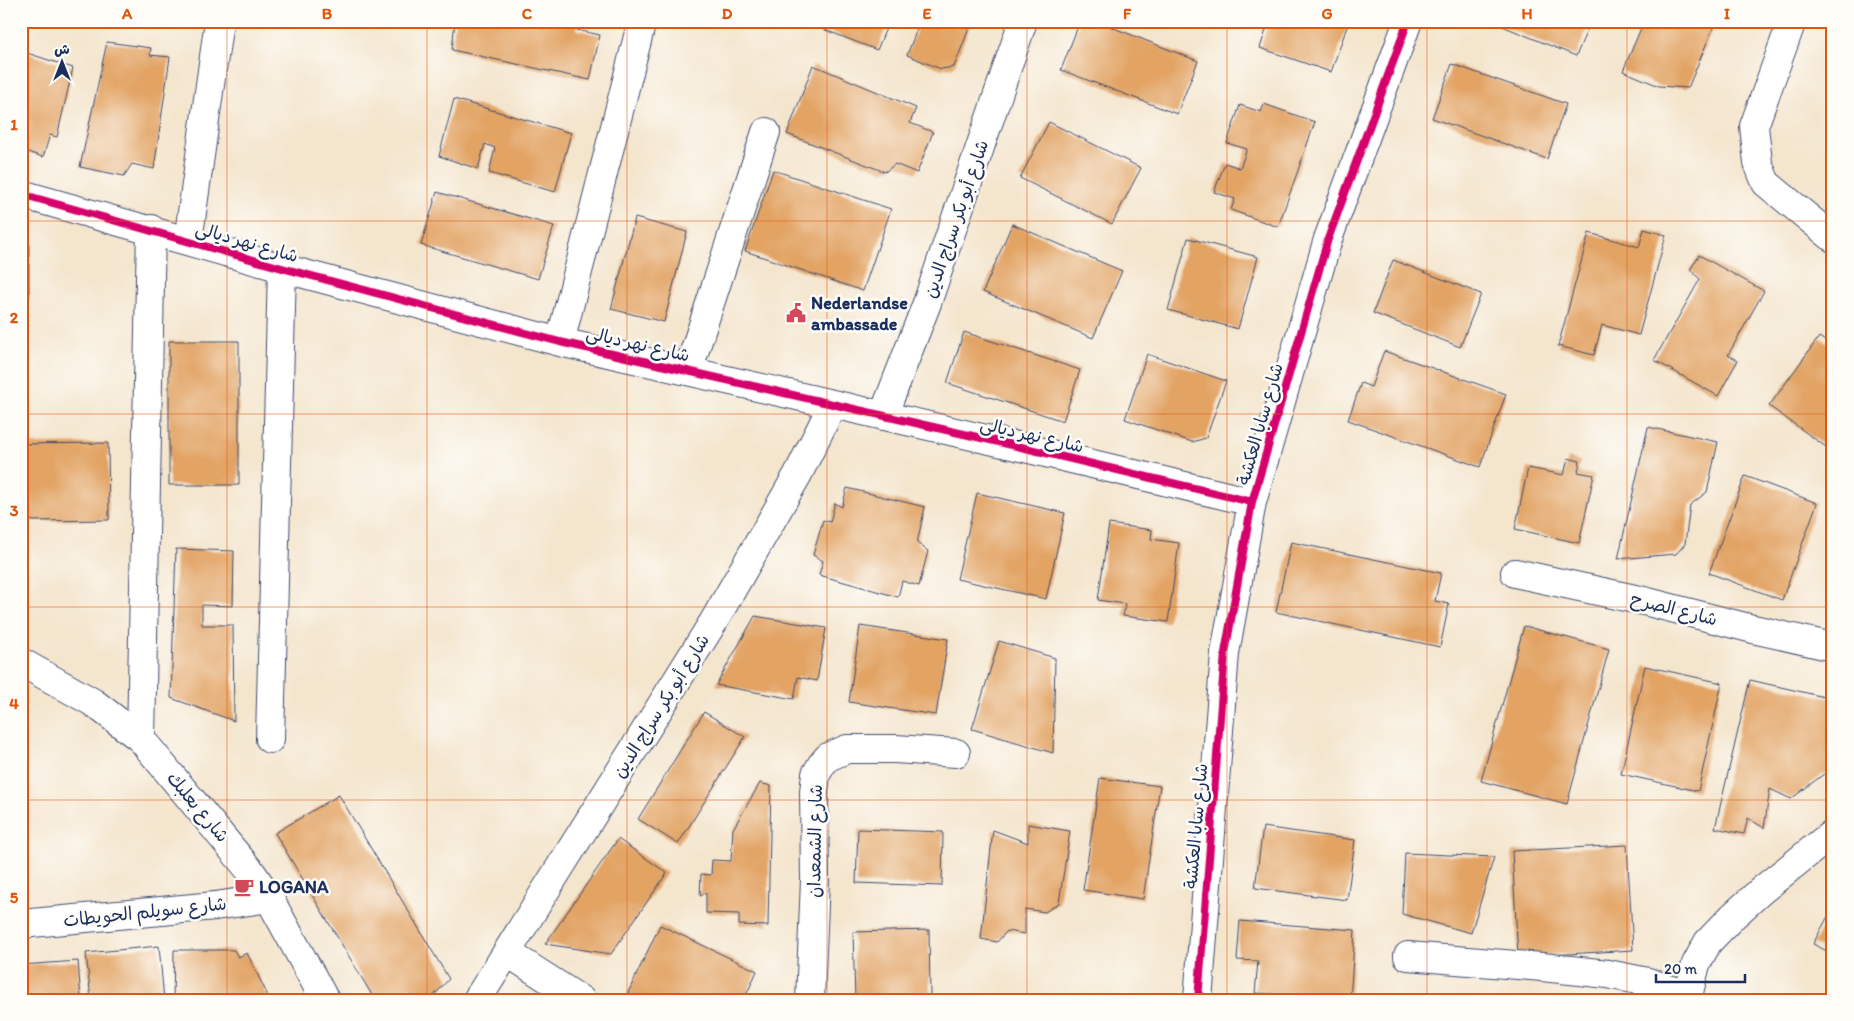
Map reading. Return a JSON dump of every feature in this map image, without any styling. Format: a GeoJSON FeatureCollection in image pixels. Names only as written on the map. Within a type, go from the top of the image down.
{"type":"FeatureCollection","features":[{"type":"Feature","properties":{"kind":"street","name":"شارع نهر ديالى"},"geometry":{"type":"LineString","coordinates":[[188,241],[219,21]]}},
{"type":"Feature","properties":{"kind":"street"},"geometry":{"type":"LineString","coordinates":[[560,342],[642,21]]}},
{"type":"Feature","properties":{"kind":"street","name":"شارع أبو بكر سراج الدين"},"geometry":{"type":"LineString","coordinates":[[883,416],[928,303],[1023,21]]}},
{"type":"Feature","properties":{"kind":"street","name":"شارع سابا العكشة"},"geometry":{"type":"LineString","coordinates":[[1198,1000],[1225,653],[1252,502],[1328,239],[1408,21]]}},
{"type":"Feature","properties":{"kind":"street"},"geometry":{"type":"LineString","coordinates":[[1792,21],[1754,126],[1758,163],[1766,183],[1833,238]]}},
{"type":"Feature","properties":{"kind":"street"},"geometry":{"type":"LineString","coordinates":[[688,371],[766,132]]}},
{"type":"Feature","properties":{"kind":"street","name":"شارع نهر ديالى"},"geometry":{"type":"LineString","coordinates":[[21,194],[151,229],[282,268],[560,342],[1252,502]]}},
{"type":"Feature","properties":{"kind":"street"},"geometry":{"type":"LineString","coordinates":[[141,739],[151,229]]}},
{"type":"Feature","properties":{"kind":"street"},"geometry":{"type":"LineString","coordinates":[[270,739],[282,268]]}},
{"type":"Feature","properties":{"kind":"street","name":"شارع أبو بكر سراج الدين"},"geometry":{"type":"LineString","coordinates":[[477,1000],[714,621],[798,474],[833,404]]}},
{"type":"Feature","properties":{"kind":"street","name":"شارع الصرح"},"geometry":{"type":"LineString","coordinates":[[1515,573],[1644,600],[1753,629],[1833,647]]}},
{"type":"Feature","properties":{"kind":"street","name":"شارع بعلبك"},"geometry":{"type":"LineString","coordinates":[[21,662],[94,703],[141,739],[252,873],[269,898],[325,1000]]}},
{"type":"Feature","properties":{"kind":"street","name":"شارع الشمعدان"},"geometry":{"type":"LineString","coordinates":[[810,1000],[815,880],[814,792],[816,774],[828,757],[836,752],[847,749],[895,749],[956,753]]}},
{"type":"Feature","properties":{"kind":"street"},"geometry":{"type":"LineString","coordinates":[[1408,956],[1608,974],[1648,982],[1688,997],[1696,964],[1708,942],[1762,890],[1833,834]]}},
{"type":"Feature","properties":{"kind":"street","name":"شارع سويلم الحويطات"},"geometry":{"type":"LineString","coordinates":[[21,924],[215,906],[269,898]]}},
{"type":"Feature","properties":{"kind":"street"},"geometry":{"type":"LineString","coordinates":[[508,953],[580,1000]]}},
{"type":"Feature","properties":{"kind":"building"},"geometry":{"type":"Polygon","coordinates":[[[455,21],[579,21],[577,30],[600,35],[590,80],[452,50],[455,21]]]}},
{"type":"Feature","properties":{"kind":"building"},"geometry":{"type":"Polygon","coordinates":[[[823,21],[889,21],[877,50],[820,28],[823,21]]]}},
{"type":"Feature","properties":{"kind":"building"},"geometry":{"type":"Polygon","coordinates":[[[898,21],[972,21],[954,67],[941,69],[907,55],[917,29],[898,21]]]}},
{"type":"Feature","properties":{"kind":"building"},"geometry":{"type":"Polygon","coordinates":[[[1080,21],[1096,21],[1198,61],[1177,114],[1061,70],[1080,21]]]}},
{"type":"Feature","properties":{"kind":"building"},"geometry":{"type":"Polygon","coordinates":[[[1269,21],[1349,21],[1331,72],[1260,48],[1269,21]]]}},
{"type":"Feature","properties":{"kind":"building"},"geometry":{"type":"Polygon","coordinates":[[[1490,21],[1591,21],[1576,56],[1490,21]]]}},
{"type":"Feature","properties":{"kind":"building"},"geometry":{"type":"Polygon","coordinates":[[[1644,21],[1716,21],[1688,88],[1659,86],[1623,71],[1644,21]]]}},
{"type":"Feature","properties":{"kind":"building"},"geometry":{"type":"Polygon","coordinates":[[[107,42],[151,48],[150,55],[170,57],[154,169],[132,164],[124,176],[80,167],[107,42]]]}},
{"type":"Feature","properties":{"kind":"building"},"geometry":{"type":"Polygon","coordinates":[[[24,52],[73,68],[57,137],[50,135],[43,157],[21,150],[21,54],[24,52]]]}},
{"type":"Feature","properties":{"kind":"building"},"geometry":{"type":"Polygon","coordinates":[[[1452,64],[1566,104],[1547,159],[1432,118],[1452,64]]]}},
{"type":"Feature","properties":{"kind":"building"},"geometry":{"type":"Polygon","coordinates":[[[813,65],[916,108],[910,123],[933,132],[917,173],[895,164],[885,172],[787,134],[813,65]]]}},
{"type":"Feature","properties":{"kind":"building"},"geometry":{"type":"Polygon","coordinates":[[[454,99],[571,133],[555,192],[489,173],[495,148],[485,144],[478,169],[439,156],[454,99]]]}},
{"type":"Feature","properties":{"kind":"building"},"geometry":{"type":"Polygon","coordinates":[[[1264,104],[1315,122],[1278,227],[1231,210],[1235,199],[1214,192],[1225,163],[1240,168],[1247,149],[1227,143],[1240,105],[1261,112],[1264,104]]]}},
{"type":"Feature","properties":{"kind":"building"},"geometry":{"type":"Polygon","coordinates":[[[1049,122],[1141,168],[1112,224],[1020,178],[1049,122]]]}},
{"type":"Feature","properties":{"kind":"building"},"geometry":{"type":"Polygon","coordinates":[[[773,170],[891,209],[863,291],[745,251],[773,170]]]}},
{"type":"Feature","properties":{"kind":"building"},"geometry":{"type":"Polygon","coordinates":[[[437,192],[554,226],[538,279],[421,245],[437,192]]]}},
{"type":"Feature","properties":{"kind":"building"},"geometry":{"type":"Polygon","coordinates":[[[635,218],[687,232],[664,322],[611,309],[635,218]]]}},
{"type":"Feature","properties":{"kind":"building"},"geometry":{"type":"Polygon","coordinates":[[[1012,224],[1122,271],[1093,338],[983,292],[1012,224]]]}},
{"type":"Feature","properties":{"kind":"building"},"geometry":{"type":"Polygon","coordinates":[[[1644,229],[1666,235],[1639,335],[1602,325],[1594,355],[1558,346],[1589,233],[1639,247],[1644,229]]]}},
{"type":"Feature","properties":{"kind":"building"},"geometry":{"type":"Polygon","coordinates":[[[1188,238],[1258,257],[1238,329],[1168,310],[1188,238]]]}},
{"type":"Feature","properties":{"kind":"building"},"geometry":{"type":"Polygon","coordinates":[[[21,240],[29,242],[29,300],[21,300],[21,240]]]}},
{"type":"Feature","properties":{"kind":"building"},"geometry":{"type":"Polygon","coordinates":[[[1699,255],[1764,291],[1728,355],[1738,360],[1718,396],[1654,360],[1700,279],[1690,270],[1699,255]]]}},
{"type":"Feature","properties":{"kind":"building"},"geometry":{"type":"Polygon","coordinates":[[[1393,260],[1481,294],[1460,347],[1373,313],[1393,260]]]}},
{"type":"Feature","properties":{"kind":"building"},"geometry":{"type":"Polygon","coordinates":[[[964,332],[1080,370],[1063,421],[947,383],[964,332]]]}},
{"type":"Feature","properties":{"kind":"building"},"geometry":{"type":"Polygon","coordinates":[[[1819,337],[1833,346],[1833,452],[1769,406],[1819,337]]]}},
{"type":"Feature","properties":{"kind":"building"},"geometry":{"type":"Polygon","coordinates":[[[169,341],[239,341],[239,485],[169,485],[169,341]]]}},
{"type":"Feature","properties":{"kind":"building"},"geometry":{"type":"Polygon","coordinates":[[[1384,351],[1506,394],[1480,467],[1348,420],[1361,383],[1371,387],[1384,351]]]}},
{"type":"Feature","properties":{"kind":"building"},"geometry":{"type":"Polygon","coordinates":[[[1147,354],[1226,381],[1206,438],[1192,442],[1125,419],[1147,354]]]}},
{"type":"Feature","properties":{"kind":"building"},"geometry":{"type":"Polygon","coordinates":[[[1648,427],[1718,442],[1707,492],[1690,505],[1685,544],[1676,554],[1618,559],[1648,427]]]}},
{"type":"Feature","properties":{"kind":"building"},"geometry":{"type":"Polygon","coordinates":[[[108,443],[109,520],[33,521],[22,518],[21,444],[108,443]]]}},
{"type":"Feature","properties":{"kind":"building"},"geometry":{"type":"Polygon","coordinates":[[[1568,458],[1580,461],[1578,472],[1594,475],[1579,543],[1515,529],[1528,468],[1564,475],[1568,458]]]}},
{"type":"Feature","properties":{"kind":"building"},"geometry":{"type":"Polygon","coordinates":[[[1745,476],[1817,503],[1782,600],[1709,573],[1745,476]]]}},
{"type":"Feature","properties":{"kind":"building"},"geometry":{"type":"Polygon","coordinates":[[[847,488],[925,507],[917,543],[928,551],[919,586],[902,581],[898,597],[819,575],[823,561],[813,555],[823,520],[830,522],[835,503],[842,507],[847,488]]]}},
{"type":"Feature","properties":{"kind":"building"},"geometry":{"type":"Polygon","coordinates":[[[977,493],[1065,513],[1046,599],[957,579],[977,493]]]}},
{"type":"Feature","properties":{"kind":"building"},"geometry":{"type":"Polygon","coordinates":[[[1109,524],[1152,530],[1151,539],[1179,543],[1168,622],[1123,616],[1125,604],[1098,600],[1109,524]]]}},
{"type":"Feature","properties":{"kind":"building"},"geometry":{"type":"Polygon","coordinates":[[[1291,542],[1441,573],[1435,601],[1449,604],[1440,647],[1276,612],[1291,542]]]}},
{"type":"Feature","properties":{"kind":"building"},"geometry":{"type":"Polygon","coordinates":[[[176,549],[234,551],[233,606],[202,605],[202,625],[233,625],[234,721],[171,698],[176,549]]]}},
{"type":"Feature","properties":{"kind":"building"},"geometry":{"type":"Polygon","coordinates":[[[755,616],[826,628],[817,681],[798,677],[794,699],[716,685],[755,616]]]}},
{"type":"Feature","properties":{"kind":"building"},"geometry":{"type":"Polygon","coordinates":[[[860,626],[948,639],[936,715],[849,702],[860,626]]]}},
{"type":"Feature","properties":{"kind":"building"},"geometry":{"type":"Polygon","coordinates":[[[1524,626],[1609,649],[1567,804],[1481,781],[1524,626]]]}},
{"type":"Feature","properties":{"kind":"building"},"geometry":{"type":"Polygon","coordinates":[[[999,641],[1055,658],[1053,753],[972,729],[999,641]]]}},
{"type":"Feature","properties":{"kind":"building"},"geometry":{"type":"Polygon","coordinates":[[[1645,666],[1722,683],[1698,791],[1621,774],[1645,666]]]}},
{"type":"Feature","properties":{"kind":"building"},"geometry":{"type":"Polygon","coordinates":[[[1750,680],[1833,699],[1833,767],[1791,799],[1770,789],[1764,828],[1748,818],[1744,834],[1715,828],[1750,680]]]}},
{"type":"Feature","properties":{"kind":"building"},"geometry":{"type":"Polygon","coordinates":[[[704,712],[745,737],[678,844],[638,819],[704,712]]]}},
{"type":"Feature","properties":{"kind":"building"},"geometry":{"type":"Polygon","coordinates":[[[1100,778],[1160,786],[1143,899],[1083,890],[1100,778]]]}},
{"type":"Feature","properties":{"kind":"building"},"geometry":{"type":"Polygon","coordinates":[[[760,783],[771,786],[768,926],[739,925],[739,914],[706,913],[706,893],[700,896],[701,874],[711,875],[712,860],[731,861],[733,829],[760,783]]]}},
{"type":"Feature","properties":{"kind":"building"},"geometry":{"type":"Polygon","coordinates":[[[339,795],[449,979],[430,1000],[375,1000],[275,833],[339,795]]]}},
{"type":"Feature","properties":{"kind":"building"},"geometry":{"type":"Polygon","coordinates":[[[1028,824],[1070,831],[1059,903],[1045,912],[1025,909],[1025,934],[1007,931],[997,942],[981,939],[993,830],[1028,843],[1028,824]]]}},
{"type":"Feature","properties":{"kind":"building"},"geometry":{"type":"Polygon","coordinates":[[[1263,827],[1355,840],[1347,900],[1255,888],[1263,827]]]}},
{"type":"Feature","properties":{"kind":"building"},"geometry":{"type":"Polygon","coordinates":[[[858,829],[943,832],[942,886],[856,883],[858,829]]]}},
{"type":"Feature","properties":{"kind":"building"},"geometry":{"type":"Polygon","coordinates":[[[618,839],[667,873],[611,954],[545,944],[618,839]]]}},
{"type":"Feature","properties":{"kind":"building"},"geometry":{"type":"Polygon","coordinates":[[[1627,845],[1633,950],[1518,957],[1512,851],[1627,845]]]}},
{"type":"Feature","properties":{"kind":"building"},"geometry":{"type":"Polygon","coordinates":[[[1405,853],[1494,857],[1471,933],[1402,914],[1405,853]]]}},
{"type":"Feature","properties":{"kind":"building"},"geometry":{"type":"Polygon","coordinates":[[[1833,907],[1833,954],[1813,944],[1833,907]]]}},
{"type":"Feature","properties":{"kind":"building"},"geometry":{"type":"Polygon","coordinates":[[[1240,921],[1355,930],[1350,1000],[1255,993],[1258,961],[1237,960],[1240,921]]]}},
{"type":"Feature","properties":{"kind":"building"},"geometry":{"type":"Polygon","coordinates":[[[660,925],[757,971],[744,1000],[632,1000],[626,997],[660,925]]]}},
{"type":"Feature","properties":{"kind":"building"},"geometry":{"type":"Polygon","coordinates":[[[929,930],[930,994],[923,1000],[855,1000],[853,932],[929,930]]]}},
{"type":"Feature","properties":{"kind":"building"},"geometry":{"type":"Polygon","coordinates":[[[159,946],[164,1000],[91,1000],[86,953],[159,946]]]}},
{"type":"Feature","properties":{"kind":"building"},"geometry":{"type":"Polygon","coordinates":[[[174,950],[234,950],[238,957],[247,953],[270,1000],[173,1000],[174,950]]]}},
{"type":"Feature","properties":{"kind":"building"},"geometry":{"type":"Polygon","coordinates":[[[78,961],[81,1000],[21,1000],[21,965],[78,961]]]}},
{"type":"Feature","properties":{"kind":"cycle path"},"geometry":{"type":"LineString","coordinates":[[1198,1000],[1225,653],[1252,502],[1328,239],[1408,21]]}},
{"type":"Feature","properties":{"kind":"cycle path"},"geometry":{"type":"LineString","coordinates":[[21,194],[282,268],[560,342],[1021,447],[1252,502]]}},
{"type":"Feature","properties":{"kind":"place","name":"Nederlandse ambassade"},"geometry":{"type":"Point","coordinates":[796,313]}},
{"type":"Feature","properties":{"kind":"place","name":"LOGANA"},"geometry":{"type":"Point","coordinates":[244,887]}}]}
